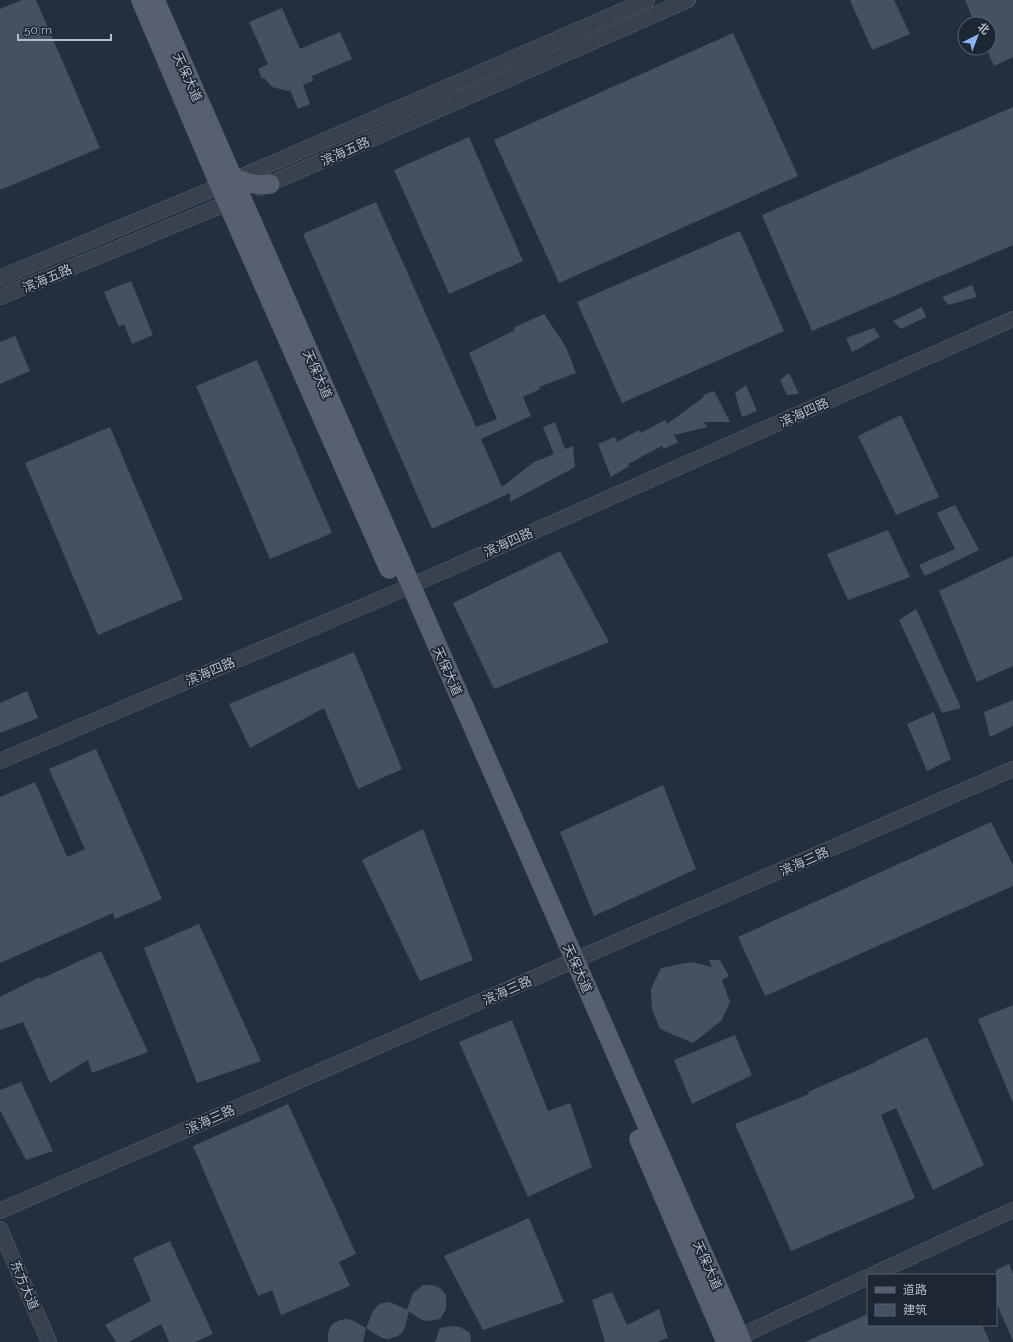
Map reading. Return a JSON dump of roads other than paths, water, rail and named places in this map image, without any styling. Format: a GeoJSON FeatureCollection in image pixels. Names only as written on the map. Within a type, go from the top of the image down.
{"type":"FeatureCollection","features":[{"type":"Feature","properties":{"kind":"main road","name":"天保大道"},"geometry":{"type":"LineString","coordinates":[[140,0],[202,144],[231,187]]}},
{"type":"Feature","properties":{"kind":"main road","name":"天保大道"},"geometry":{"type":"LineString","coordinates":[[155,0],[220,151],[231,187],[734,1340]]}},
{"type":"Feature","properties":{"kind":"main road"},"geometry":{"type":"LineString","coordinates":[[231,187],[250,184],[267,175]]}},
{"type":"Feature","properties":{"kind":"street","name":"滨海五路"},"geometry":{"type":"LineString","coordinates":[[267,175],[647,0]]}},
{"type":"Feature","properties":{"kind":"street","name":"滨海五路"},"geometry":{"type":"LineString","coordinates":[[267,175],[688,0]]}},
{"type":"Feature","properties":{"kind":"street"},"geometry":{"type":"LineString","coordinates":[[220,151],[231,162],[267,175]]}},
{"type":"Feature","properties":{"kind":"street","name":"滨海五路"},"geometry":{"type":"LineString","coordinates":[[0,278],[231,187]]}},
{"type":"Feature","properties":{"kind":"street","name":"滨海五路"},"geometry":{"type":"LineString","coordinates":[[0,297],[231,187]]}},
{"type":"Feature","properties":{"kind":"street","name":"滨海四路"},"geometry":{"type":"LineString","coordinates":[[0,761],[405,588],[1013,319]]}},
{"type":"Feature","properties":{"kind":"street","name":"滨海三路"},"geometry":{"type":"LineString","coordinates":[[0,1211],[1013,769]]}},
{"type":"Feature","properties":{"kind":"street"},"geometry":{"type":"LineString","coordinates":[[874,1274],[1013,1210]]}},
{"type":"Feature","properties":{"kind":"street","name":"东方大道"},"geometry":{"type":"LineString","coordinates":[[0,1229],[49,1342]]}},
{"type":"Feature","properties":{"kind":"street"},"geometry":{"type":"LineString","coordinates":[[734,1340],[867,1277]]}}]}
